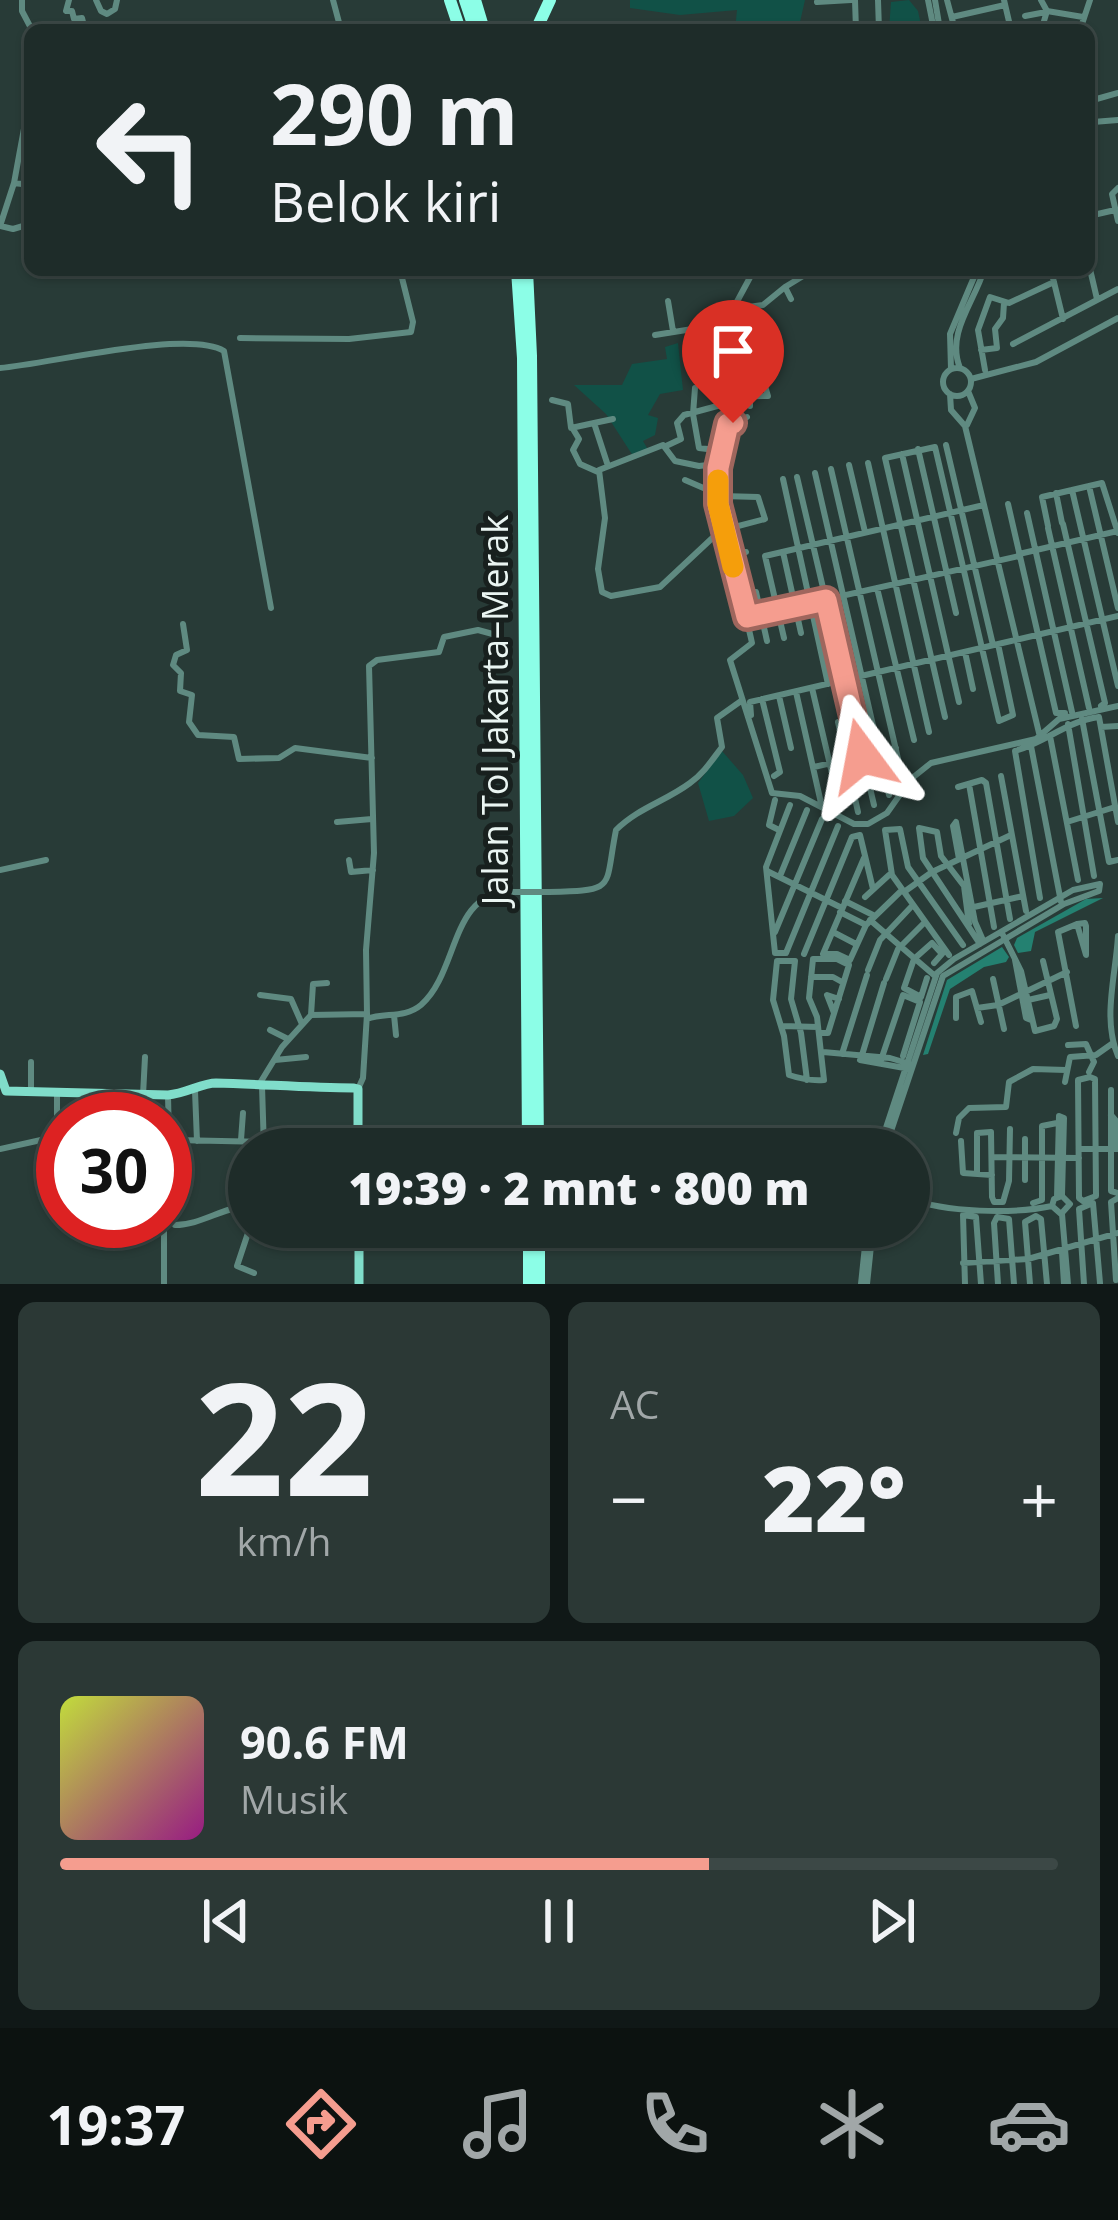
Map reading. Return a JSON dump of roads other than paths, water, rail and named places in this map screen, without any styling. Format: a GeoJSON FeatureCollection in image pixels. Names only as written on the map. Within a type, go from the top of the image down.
{"type":"FeatureCollection","features":[{"type":"Feature","properties":{"kind":"highway","name":"Jalan Tol Jakarta–Merak"},"geometry":{"type":"LineString","coordinates":[[518,276],[528,1128]]}},
{"type":"Feature","properties":{"kind":"highway","name":"Jalan Tol Jakarta–Merak"},"geometry":{"type":"LineString","coordinates":[[527,276],[538,1128]]}},
{"type":"Feature","properties":{"kind":"highway"},"geometry":{"type":"LineString","coordinates":[[529,1248],[529,1284]]}},
{"type":"Feature","properties":{"kind":"highway"},"geometry":{"type":"LineString","coordinates":[[539,1248],[539,1284]]}},
{"type":"Feature","properties":{"kind":"main road"},"geometry":{"type":"LineString","coordinates":[[0,1073],[3,1092],[102,1092]]}},
{"type":"Feature","properties":{"kind":"main road"},"geometry":{"type":"LineString","coordinates":[[185,1092],[214,1083],[358,1089],[358,1128]]}},
{"type":"Feature","properties":{"kind":"main road"},"geometry":{"type":"LineString","coordinates":[[359,1248],[359,1284]]}},
{"type":"Feature","properties":{"kind":"street"},"geometry":{"type":"LineString","coordinates":[[69,0],[66,11],[72,11],[74,19],[82,18],[84,24]]}},
{"type":"Feature","properties":{"kind":"street"},"geometry":{"type":"LineString","coordinates":[[96,0],[107,14],[115,9],[117,0]]}},
{"type":"Feature","properties":{"kind":"street"},"geometry":{"type":"LineString","coordinates":[[816,4],[853,0]]}},
{"type":"Feature","properties":{"kind":"street"},"geometry":{"type":"LineString","coordinates":[[947,0],[954,24]]}},
{"type":"Feature","properties":{"kind":"street"},"geometry":{"type":"LineString","coordinates":[[976,0],[978,11]]}},
{"type":"Feature","properties":{"kind":"street"},"geometry":{"type":"LineString","coordinates":[[1041,0],[1047,24]]}},
{"type":"Feature","properties":{"kind":"street"},"geometry":{"type":"LineString","coordinates":[[1081,24],[1090,0]]}},
{"type":"Feature","properties":{"kind":"street"},"geometry":{"type":"LineString","coordinates":[[952,17],[1005,3]]}},
{"type":"Feature","properties":{"kind":"street"},"geometry":{"type":"LineString","coordinates":[[1024,16],[1046,12],[1083,17]]}},
{"type":"Feature","properties":{"kind":"street"},"geometry":{"type":"LineString","coordinates":[[0,226],[24,154]]}},
{"type":"Feature","properties":{"kind":"street"},"geometry":{"type":"LineString","coordinates":[[14,182],[24,184]]}},
{"type":"Feature","properties":{"kind":"street"},"geometry":{"type":"LineString","coordinates":[[1118,188],[1112,191],[1118,220]]}},
{"type":"Feature","properties":{"kind":"street"},"geometry":{"type":"LineString","coordinates":[[0,190],[11,193]]}},
{"type":"Feature","properties":{"kind":"street"},"geometry":{"type":"LineString","coordinates":[[240,338],[349,339],[411,332],[414,327],[401,276]]}},
{"type":"Feature","properties":{"kind":"street"},"geometry":{"type":"LineString","coordinates":[[733,309],[751,276]]}},
{"type":"Feature","properties":{"kind":"street"},"geometry":{"type":"LineString","coordinates":[[655,335],[705,327],[733,309],[764,305],[803,276]]}},
{"type":"Feature","properties":{"kind":"street"},"geometry":{"type":"LineString","coordinates":[[978,276],[950,334],[956,369],[971,379],[1036,362],[1118,318]]}},
{"type":"Feature","properties":{"kind":"street"},"geometry":{"type":"LineString","coordinates":[[979,276],[956,334],[956,369],[943,382],[951,410],[965,426],[1017,640],[1062,902]]}},
{"type":"Feature","properties":{"kind":"street"},"geometry":{"type":"LineString","coordinates":[[1052,276],[1064,321]]}},
{"type":"Feature","properties":{"kind":"street"},"geometry":{"type":"LineString","coordinates":[[1092,276],[1097,298]]}},
{"type":"Feature","properties":{"kind":"street"},"geometry":{"type":"LineString","coordinates":[[975,293],[1004,303],[1054,282]]}},
{"type":"Feature","properties":{"kind":"street"},"geometry":{"type":"LineString","coordinates":[[785,287],[791,299]]}},
{"type":"Feature","properties":{"kind":"street"},"geometry":{"type":"LineString","coordinates":[[1012,344],[1118,289]]}},
{"type":"Feature","properties":{"kind":"street"},"geometry":{"type":"LineString","coordinates":[[985,370],[978,330],[990,297]]}},
{"type":"Feature","properties":{"kind":"street"},"geometry":{"type":"LineString","coordinates":[[668,302],[673,331]]}},
{"type":"Feature","properties":{"kind":"street"},"geometry":{"type":"LineString","coordinates":[[981,350],[999,352],[994,329],[1004,318],[1004,303]]}},
{"type":"Feature","properties":{"kind":"street"},"geometry":{"type":"LineString","coordinates":[[720,316],[728,350]]}},
{"type":"Feature","properties":{"kind":"street"},"geometry":{"type":"LineString","coordinates":[[705,327],[709,367],[728,424],[717,491],[752,645],[730,658],[772,793],[800,796],[856,825],[883,818],[908,782],[932,763],[1035,743],[1055,721],[1118,706]]}},
{"type":"Feature","properties":{"kind":"street"},"geometry":{"type":"LineString","coordinates":[[0,368],[165,343],[215,346],[224,351],[271,608]]}},
{"type":"Feature","properties":{"kind":"street"},"geometry":{"type":"LineString","coordinates":[[598,472],[681,439],[677,423],[682,416],[750,394],[768,396],[759,366],[734,367]]}},
{"type":"Feature","properties":{"kind":"street"},"geometry":{"type":"LineString","coordinates":[[692,368],[709,367]]}},
{"type":"Feature","properties":{"kind":"street"},"geometry":{"type":"LineString","coordinates":[[713,383],[762,376]]}},
{"type":"Feature","properties":{"kind":"street"},"geometry":{"type":"LineString","coordinates":[[965,426],[975,408],[968,392],[971,379]]}},
{"type":"Feature","properties":{"kind":"street"},"geometry":{"type":"LineString","coordinates":[[695,388],[693,414],[699,448],[724,451]]}},
{"type":"Feature","properties":{"kind":"street"},"geometry":{"type":"LineString","coordinates":[[950,394],[968,392]]}},
{"type":"Feature","properties":{"kind":"street"},"geometry":{"type":"LineString","coordinates":[[750,394],[750,406]]}},
{"type":"Feature","properties":{"kind":"street"},"geometry":{"type":"LineString","coordinates":[[552,400],[568,404],[579,439],[573,449],[578,462],[598,472]]}},
{"type":"Feature","properties":{"kind":"street"},"geometry":{"type":"LineString","coordinates":[[728,424],[747,417]]}},
{"type":"Feature","properties":{"kind":"street"},"geometry":{"type":"LineString","coordinates":[[573,429],[614,419]]}},
{"type":"Feature","properties":{"kind":"street"},"geometry":{"type":"LineString","coordinates":[[594,422],[608,466]]}},
{"type":"Feature","properties":{"kind":"street"},"geometry":{"type":"LineString","coordinates":[[945,717],[884,460],[934,446],[996,719],[1012,718],[946,445]]}},
{"type":"Feature","properties":{"kind":"street"},"geometry":{"type":"LineString","coordinates":[[666,446],[675,461],[699,466],[720,463]]}},
{"type":"Feature","properties":{"kind":"street"},"geometry":{"type":"LineString","coordinates":[[918,449],[956,613]]}},
{"type":"Feature","properties":{"kind":"street"},"geometry":{"type":"LineString","coordinates":[[901,453],[959,702]]}},
{"type":"Feature","properties":{"kind":"street"},"geometry":{"type":"LineString","coordinates":[[868,463],[929,733]]}},
{"type":"Feature","properties":{"kind":"street"},"geometry":{"type":"LineString","coordinates":[[850,466],[865,533]]}},
{"type":"Feature","properties":{"kind":"street"},"geometry":{"type":"LineString","coordinates":[[831,470],[902,776]]}},
{"type":"Feature","properties":{"kind":"street"},"geometry":{"type":"LineString","coordinates":[[598,472],[605,518],[598,574],[605,595],[660,586],[723,529],[766,517],[757,495],[722,496],[686,480]]}},
{"type":"Feature","properties":{"kind":"street"},"geometry":{"type":"LineString","coordinates":[[815,473],[889,795]]}},
{"type":"Feature","properties":{"kind":"street"},"geometry":{"type":"LineString","coordinates":[[797,477],[874,805]]}},
{"type":"Feature","properties":{"kind":"street"},"geometry":{"type":"LineString","coordinates":[[783,479],[828,684]]}},
{"type":"Feature","properties":{"kind":"street"},"geometry":{"type":"LineString","coordinates":[[747,617],[761,615],[1035,550],[1052,547],[1067,544],[1118,532],[1105,485],[1042,499],[1052,547],[1089,708]]}},
{"type":"Feature","properties":{"kind":"street"},"geometry":{"type":"LineString","coordinates":[[751,715],[749,703],[762,699],[1118,612],[1089,486]]}},
{"type":"Feature","properties":{"kind":"street"},"geometry":{"type":"LineString","coordinates":[[1072,490],[1118,686]]}},
{"type":"Feature","properties":{"kind":"street"},"geometry":{"type":"LineString","coordinates":[[1008,504],[1056,713],[1072,712],[1105,703],[1055,494]]}},
{"type":"Feature","properties":{"kind":"street"},"geometry":{"type":"LineString","coordinates":[[784,638],[765,557],[985,505]]}},
{"type":"Feature","properties":{"kind":"street"},"geometry":{"type":"LineString","coordinates":[[1027,513],[1072,712]]}},
{"type":"Feature","properties":{"kind":"street"},"geometry":{"type":"LineString","coordinates":[[730,555],[746,552]]}},
{"type":"Feature","properties":{"kind":"street"},"geometry":{"type":"LineString","coordinates":[[783,552],[801,633]]}},
{"type":"Feature","properties":{"kind":"street"},"geometry":{"type":"LineString","coordinates":[[877,588],[914,740]]}},
{"type":"Feature","properties":{"kind":"street"},"geometry":{"type":"LineString","coordinates":[[756,592],[767,641]]}},
{"type":"Feature","properties":{"kind":"street"},"geometry":{"type":"LineString","coordinates":[[938,617],[971,610]]}},
{"type":"Feature","properties":{"kind":"street"},"geometry":{"type":"LineString","coordinates":[[183,624],[188,650],[176,655],[173,665],[181,674],[180,690],[192,695],[189,722],[198,735],[234,737],[239,759],[279,758],[295,748],[371,758]]}},
{"type":"Feature","properties":{"kind":"street"},"geometry":{"type":"LineString","coordinates":[[358,1089],[363,1078],[373,870],[372,662],[439,652],[442,638],[462,633],[500,636]]}},
{"type":"Feature","properties":{"kind":"street"},"geometry":{"type":"LineString","coordinates":[[965,652],[973,689]]}},
{"type":"Feature","properties":{"kind":"street"},"geometry":{"type":"LineString","coordinates":[[812,688],[838,799]]}},
{"type":"Feature","properties":{"kind":"street"},"geometry":{"type":"LineString","coordinates":[[796,692],[821,803]]}},
{"type":"Feature","properties":{"kind":"street"},"geometry":{"type":"LineString","coordinates":[[779,696],[791,748]]}},
{"type":"Feature","properties":{"kind":"street"},"geometry":{"type":"LineString","coordinates":[[762,699],[780,772],[774,776]]}},
{"type":"Feature","properties":{"kind":"street"},"geometry":{"type":"LineString","coordinates":[[310,1015],[409,1013],[430,996],[474,904],[487,895],[593,890],[606,883],[616,830],[639,810],[703,773],[722,746],[717,718],[741,701]]}},
{"type":"Feature","properties":{"kind":"street"},"geometry":{"type":"LineString","coordinates":[[821,725],[853,718]]}},
{"type":"Feature","properties":{"kind":"street"},"geometry":{"type":"LineString","coordinates":[[1082,719],[1114,861]]}},
{"type":"Feature","properties":{"kind":"street"},"geometry":{"type":"LineString","coordinates":[[1040,898],[1015,752],[1082,719],[1118,726]]}},
{"type":"Feature","properties":{"kind":"street"},"geometry":{"type":"LineString","coordinates":[[838,722],[859,812]]}},
{"type":"Feature","properties":{"kind":"street"},"geometry":{"type":"LineString","coordinates":[[1100,722],[1118,822]]}},
{"type":"Feature","properties":{"kind":"street"},"geometry":{"type":"LineString","coordinates":[[1068,724],[1094,876]]}},
{"type":"Feature","properties":{"kind":"street"},"geometry":{"type":"LineString","coordinates":[[1050,736],[1078,880]]}},
{"type":"Feature","properties":{"kind":"street"},"geometry":{"type":"LineString","coordinates":[[814,767],[896,748]]}},
{"type":"Feature","properties":{"kind":"street"},"geometry":{"type":"LineString","coordinates":[[1001,776],[1026,911]]}},
{"type":"Feature","properties":{"kind":"street"},"geometry":{"type":"LineString","coordinates":[[958,787],[986,783],[1010,920]]}},
{"type":"Feature","properties":{"kind":"street"},"geometry":{"type":"LineString","coordinates":[[969,784],[990,902],[1015,956],[1026,1018],[1032,1019]]}},
{"type":"Feature","properties":{"kind":"street"},"geometry":{"type":"LineString","coordinates":[[775,800],[769,825],[781,830]]}},
{"type":"Feature","properties":{"kind":"street"},"geometry":{"type":"LineString","coordinates":[[790,805],[767,871],[776,957],[773,1000],[782,1026],[788,1076],[824,1080],[819,1030],[809,998],[808,957],[852,837],[860,835],[872,887]]}},
{"type":"Feature","properties":{"kind":"street"},"geometry":{"type":"LineString","coordinates":[[1028,827],[1084,819],[1116,806]]}},
{"type":"Feature","properties":{"kind":"street"},"geometry":{"type":"LineString","coordinates":[[780,876],[807,810]]}},
{"type":"Feature","properties":{"kind":"street"},"geometry":{"type":"LineString","coordinates":[[337,822],[372,819]]}},
{"type":"Feature","properties":{"kind":"street"},"geometry":{"type":"LineString","coordinates":[[774,937],[822,819]]}},
{"type":"Feature","properties":{"kind":"street"},"geometry":{"type":"LineString","coordinates":[[776,957],[786,953],[838,826]]}},
{"type":"Feature","properties":{"kind":"street"},"geometry":{"type":"LineString","coordinates":[[882,834],[901,829],[907,863],[917,882],[963,945]]}},
{"type":"Feature","properties":{"kind":"street"},"geometry":{"type":"LineString","coordinates":[[967,910],[923,858],[919,829],[936,830],[940,855],[964,886],[969,924],[982,943]]}},
{"type":"Feature","properties":{"kind":"street"},"geometry":{"type":"LineString","coordinates":[[860,908],[872,887],[889,877],[882,834]]}},
{"type":"Feature","properties":{"kind":"street"},"geometry":{"type":"LineString","coordinates":[[882,834],[890,870],[945,955]]}},
{"type":"Feature","properties":{"kind":"street"},"geometry":{"type":"LineString","coordinates":[[782,1026],[828,1033],[856,944],[870,920],[932,872],[1012,835]]}},
{"type":"Feature","properties":{"kind":"street"},"geometry":{"type":"LineString","coordinates":[[961,858],[967,910],[982,943]]}},
{"type":"Feature","properties":{"kind":"street"},"geometry":{"type":"LineString","coordinates":[[0,870],[46,860]]}},
{"type":"Feature","properties":{"kind":"street"},"geometry":{"type":"LineString","coordinates":[[349,860],[352,873],[373,870]]}},
{"type":"Feature","properties":{"kind":"street"},"geometry":{"type":"LineString","coordinates":[[849,963],[837,954],[823,954],[863,863]]}},
{"type":"Feature","properties":{"kind":"street"},"geometry":{"type":"LineString","coordinates":[[767,871],[870,920]]}},
{"type":"Feature","properties":{"kind":"street"},"geometry":{"type":"LineString","coordinates":[[909,1064],[921,999],[937,977],[1000,932],[1084,887],[1101,886],[1100,891],[1062,902]]}},
{"type":"Feature","properties":{"kind":"street"},"geometry":{"type":"LineString","coordinates":[[967,910],[1023,896]]}},
{"type":"Feature","properties":{"kind":"street"},"geometry":{"type":"LineString","coordinates":[[842,907],[860,908],[937,977]]}},
{"type":"Feature","properties":{"kind":"street"},"geometry":{"type":"LineString","coordinates":[[842,1054],[867,972],[886,933],[911,908]]}},
{"type":"Feature","properties":{"kind":"street"},"geometry":{"type":"LineString","coordinates":[[862,1055],[901,946],[923,924]]}},
{"type":"Feature","properties":{"kind":"street"},"geometry":{"type":"LineString","coordinates":[[1076,1026],[1058,936],[1060,929],[1077,924]]}},
{"type":"Feature","properties":{"kind":"street"},"geometry":{"type":"LineString","coordinates":[[832,932],[856,944]]}},
{"type":"Feature","properties":{"kind":"street"},"geometry":{"type":"LineString","coordinates":[[889,1128],[937,977],[1000,932]]}},
{"type":"Feature","properties":{"kind":"street"},"geometry":{"type":"LineString","coordinates":[[1118,936],[1112,976],[1113,1043],[1118,1056]]}},
{"type":"Feature","properties":{"kind":"street"},"geometry":{"type":"LineString","coordinates":[[881,1061],[914,959],[933,942],[945,955]]}},
{"type":"Feature","properties":{"kind":"street"},"geometry":{"type":"LineString","coordinates":[[934,963],[945,955]]}},
{"type":"Feature","properties":{"kind":"street"},"geometry":{"type":"LineString","coordinates":[[776,957],[795,961],[791,1000],[807,1080]]}},
{"type":"Feature","properties":{"kind":"street"},"geometry":{"type":"LineString","coordinates":[[808,957],[849,963]]}},
{"type":"Feature","properties":{"kind":"street"},"geometry":{"type":"LineString","coordinates":[[1023,991],[1035,1030],[1055,1025],[1043,962]]}},
{"type":"Feature","properties":{"kind":"street"},"geometry":{"type":"LineString","coordinates":[[977,1008],[998,1005],[1066,972]]}},
{"type":"Feature","properties":{"kind":"street"},"geometry":{"type":"LineString","coordinates":[[811,977],[844,982]]}},
{"type":"Feature","properties":{"kind":"street"},"geometry":{"type":"LineString","coordinates":[[993,979],[1004,1029]]}},
{"type":"Feature","properties":{"kind":"street"},"geometry":{"type":"LineString","coordinates":[[264,1128],[261,1086],[273,1060],[310,1015],[313,984],[327,983]]}},
{"type":"Feature","properties":{"kind":"street"},"geometry":{"type":"LineString","coordinates":[[903,992],[921,999]]}},
{"type":"Feature","properties":{"kind":"street"},"geometry":{"type":"LineString","coordinates":[[956,1018],[956,997],[974,992],[981,1022]]}},
{"type":"Feature","properties":{"kind":"street"},"geometry":{"type":"LineString","coordinates":[[260,995],[290,999],[302,1024]]}},
{"type":"Feature","properties":{"kind":"street"},"geometry":{"type":"LineString","coordinates":[[1028,1000],[1050,995]]}},
{"type":"Feature","properties":{"kind":"street"},"geometry":{"type":"LineString","coordinates":[[394,1015],[396,1035]]}},
{"type":"Feature","properties":{"kind":"street"},"geometry":{"type":"LineString","coordinates":[[270,1030],[288,1039]]}},
{"type":"Feature","properties":{"kind":"street"},"geometry":{"type":"LineString","coordinates":[[1065,1082],[1071,1056],[1090,1055],[1113,1043]]}},
{"type":"Feature","properties":{"kind":"street"},"geometry":{"type":"LineString","coordinates":[[1068,1045],[1085,1044],[1094,1065],[1098,1284],[1117,1280],[1117,1122],[1112,1115],[1112,1090]]}},
{"type":"Feature","properties":{"kind":"street"},"geometry":{"type":"LineString","coordinates":[[821,1052],[909,1064]]}},
{"type":"Feature","properties":{"kind":"street"},"geometry":{"type":"LineString","coordinates":[[140,1092],[145,1057]]}},
{"type":"Feature","properties":{"kind":"street"},"geometry":{"type":"LineString","coordinates":[[273,1060],[306,1057]]}},
{"type":"Feature","properties":{"kind":"street"},"geometry":{"type":"LineString","coordinates":[[31,1062],[31,1090]]}},
{"type":"Feature","properties":{"kind":"street"},"geometry":{"type":"LineString","coordinates":[[992,1175],[962,1171],[959,1118],[969,1108],[1006,1107],[1009,1082],[1033,1069],[1066,1070]]}},
{"type":"Feature","properties":{"kind":"street"},"geometry":{"type":"LineString","coordinates":[[1084,1284],[1079,1084],[1082,1077],[1092,1075]]}},
{"type":"Feature","properties":{"kind":"street"},"geometry":{"type":"LineString","coordinates":[[195,1090],[197,1141]]}},
{"type":"Feature","properties":{"kind":"street"},"geometry":{"type":"LineString","coordinates":[[242,1128],[243,1113]]}},
{"type":"Feature","properties":{"kind":"street"},"geometry":{"type":"LineString","coordinates":[[930,1204],[1015,1211],[1052,1206],[1060,1197],[1058,1123],[1042,1126],[1042,1200],[1033,1203]]}},
{"type":"Feature","properties":{"kind":"street"},"geometry":{"type":"LineString","coordinates":[[977,1174],[977,1133],[993,1134],[993,1199],[1005,1200],[1010,1129]]}},
{"type":"Feature","properties":{"kind":"street"},"geometry":{"type":"LineString","coordinates":[[1025,1138],[1025,1180]]}},
{"type":"Feature","properties":{"kind":"street"},"geometry":{"type":"LineString","coordinates":[[192,1141],[228,1140]]}},
{"type":"Feature","properties":{"kind":"street"},"geometry":{"type":"LineString","coordinates":[[1,1147],[36,1141]]}},
{"type":"Feature","properties":{"kind":"street"},"geometry":{"type":"LineString","coordinates":[[993,1157],[1061,1158],[1115,1148]]}},
{"type":"Feature","properties":{"kind":"street"},"geometry":{"type":"LineString","coordinates":[[1060,1197],[1070,1204],[1060,1214]]}},
{"type":"Feature","properties":{"kind":"street"},"geometry":{"type":"LineString","coordinates":[[1080,1203],[1095,1200]]}},
{"type":"Feature","properties":{"kind":"street"},"geometry":{"type":"LineString","coordinates":[[1052,1206],[1060,1214],[1066,1284]]}},
{"type":"Feature","properties":{"kind":"street"},"geometry":{"type":"LineString","coordinates":[[192,1224],[228,1210]]}},
{"type":"Feature","properties":{"kind":"street"},"geometry":{"type":"LineString","coordinates":[[965,1284],[960,1218],[976,1217],[981,1284]]}},
{"type":"Feature","properties":{"kind":"street"},"geometry":{"type":"LineString","coordinates":[[1030,1284],[1026,1220],[1041,1217],[1047,1284]]}},
{"type":"Feature","properties":{"kind":"street"},"geometry":{"type":"LineString","coordinates":[[998,1284],[994,1218],[1009,1219],[1014,1284]]}},
{"type":"Feature","properties":{"kind":"street"},"geometry":{"type":"LineString","coordinates":[[963,1263],[1028,1259],[1116,1234]]}},
{"type":"Feature","properties":{"kind":"street"},"geometry":{"type":"LineString","coordinates":[[164,1248],[164,1284]]}},
{"type":"Feature","properties":{"kind":"street"},"geometry":{"type":"LineString","coordinates":[[243,1248],[237,1266],[254,1274]]}},
{"type":"Feature","properties":{"kind":"street"},"geometry":{"type":"LineString","coordinates":[[864,1284],[868,1248]]}}]}
